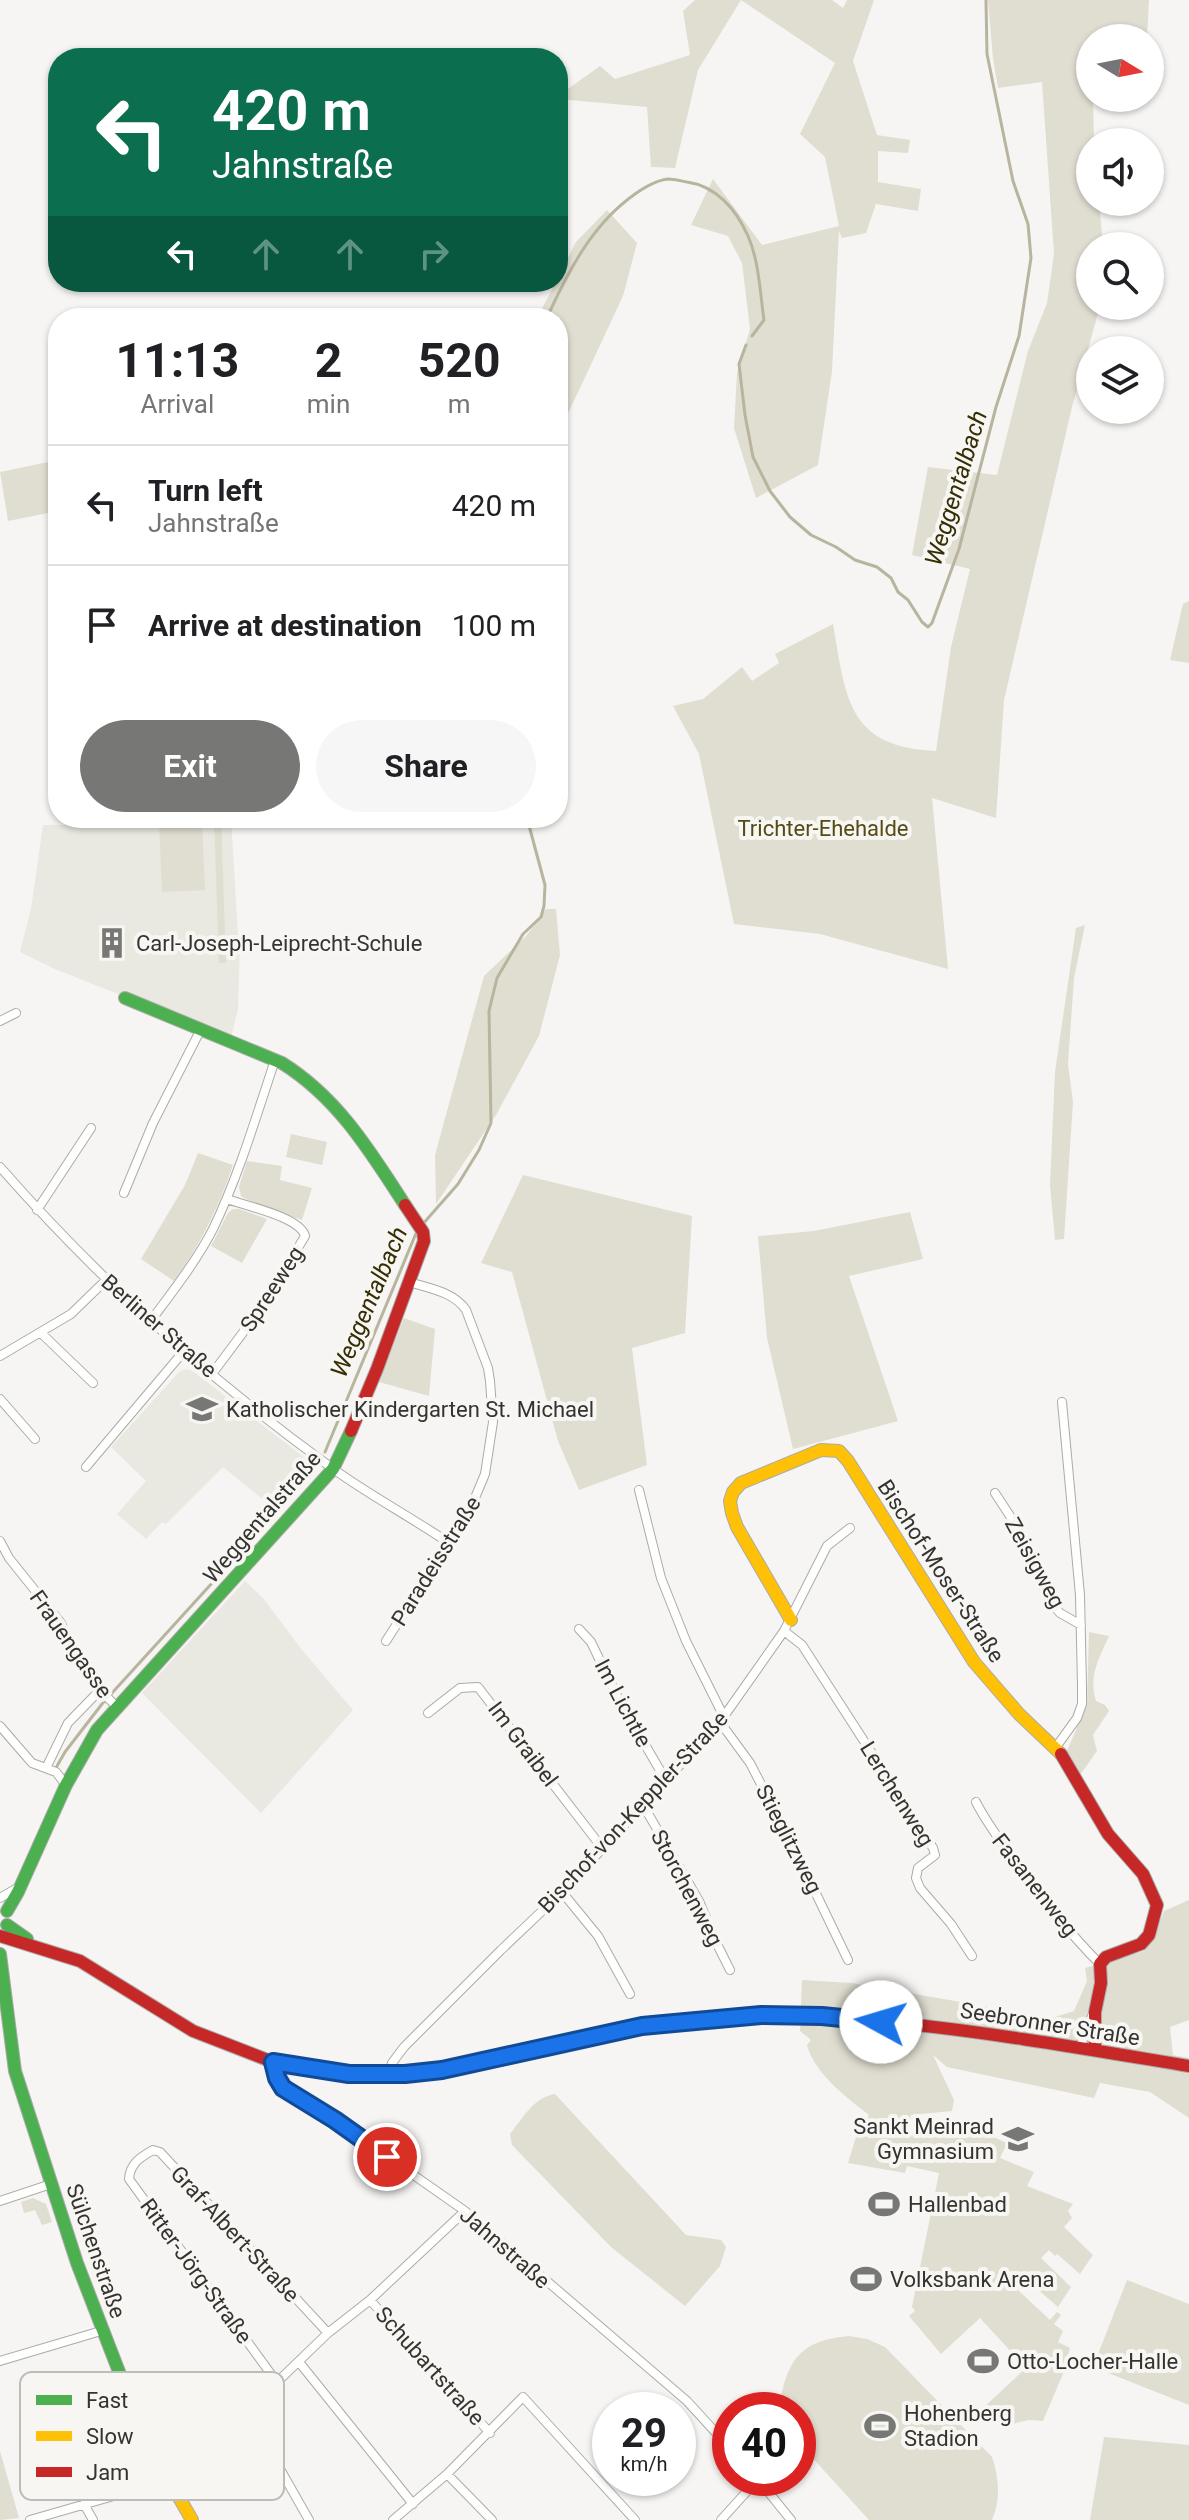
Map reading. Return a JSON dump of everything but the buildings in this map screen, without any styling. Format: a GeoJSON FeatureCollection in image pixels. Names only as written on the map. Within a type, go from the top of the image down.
{"type":"FeatureCollection","features":[{"type":"Feature","properties":{"kind":"street","name":"Weggentalstraße"},"geometry":{"type":"LineString","coordinates":[[2,1903],[21,1885],[66,1785],[114,1705],[333,1469],[377,1369],[424,1241],[418,1224],[374,1156],[306,1077],[275,1060],[125,998]]}},
{"type":"Feature","properties":{"kind":"street"},"geometry":{"type":"LineString","coordinates":[[0,1021],[16,1013]]}},
{"type":"Feature","properties":{"kind":"street"},"geometry":{"type":"LineString","coordinates":[[124,1193],[153,1123],[201,1029]]}},
{"type":"Feature","properties":{"kind":"street"},"geometry":{"type":"LineString","coordinates":[[150,1322],[202,1248],[227,1199],[275,1060]]}},
{"type":"Feature","properties":{"kind":"street"},"geometry":{"type":"LineString","coordinates":[[37,1210],[91,1128]]}},
{"type":"Feature","properties":{"kind":"street","name":"Berliner Straße"},"geometry":{"type":"LineString","coordinates":[[0,1167],[37,1210],[106,1280],[184,1351],[333,1469],[449,1543]]}},
{"type":"Feature","properties":{"kind":"street","name":"Spreeweg"},"geometry":{"type":"LineString","coordinates":[[212,1374],[265,1303],[305,1236],[303,1230],[292,1221],[227,1199]]}},
{"type":"Feature","properties":{"kind":"street"},"geometry":{"type":"LineString","coordinates":[[0,1356],[71,1314],[106,1280]]}},
{"type":"Feature","properties":{"kind":"street","name":"Paradeisstraße"},"geometry":{"type":"LineString","coordinates":[[386,1641],[475,1501],[485,1474],[493,1422],[488,1368],[462,1304],[450,1296],[409,1282]]}},
{"type":"Feature","properties":{"kind":"street"},"geometry":{"type":"LineString","coordinates":[[41,1333],[93,1383]]}},
{"type":"Feature","properties":{"kind":"street"},"geometry":{"type":"LineString","coordinates":[[86,1467],[184,1351]]}},
{"type":"Feature","properties":{"kind":"street"},"geometry":{"type":"LineString","coordinates":[[0,1399],[35,1439]]}},
{"type":"Feature","properties":{"kind":"street"},"geometry":{"type":"LineString","coordinates":[[1056,1747],[1077,1718],[1082,1704],[1081,1625],[1062,1402]]}},
{"type":"Feature","properties":{"kind":"street","name":"Bischof-Moser-Straße"},"geometry":{"type":"LineString","coordinates":[[788,1625],[732,1514],[730,1500],[734,1489],[741,1483],[821,1450],[839,1451],[974,1662],[1019,1714],[1056,1747],[1108,1834],[1143,1874],[1152,1890],[1157,1905],[1149,1935],[1141,1944],[1106,1957],[1100,1964]]}},
{"type":"Feature","properties":{"kind":"street","name":"Stieglitzweg"},"geometry":{"type":"LineString","coordinates":[[639,1490],[661,1578],[686,1641],[722,1719],[750,1763],[848,1960]]}},
{"type":"Feature","properties":{"kind":"street","name":"Zeisigweg"},"geometry":{"type":"LineString","coordinates":[[995,1493],[1010,1516],[1053,1605],[1060,1613],[1081,1625]]}},
{"type":"Feature","properties":{"kind":"street","name":"Bischof-von-Keppler-Straße"},"geometry":{"type":"LineString","coordinates":[[388,2075],[392,2063],[415,2036],[562,1892],[722,1719],[788,1625],[827,1546],[850,1528]]}},
{"type":"Feature","properties":{"kind":"street","name":"Frauengasse"},"geometry":{"type":"LineString","coordinates":[[0,1541],[9,1558],[61,1623],[70,1645],[101,1692],[114,1705]]}},
{"type":"Feature","properties":{"kind":"street","name":"Lerchenweg"},"geometry":{"type":"LineString","coordinates":[[788,1625],[933,1848],[935,1855],[918,1868],[916,1878],[920,1888],[951,1924],[972,1956]]}},
{"type":"Feature","properties":{"kind":"street","name":"Im Lichtle"},"geometry":{"type":"LineString","coordinates":[[579,1629],[591,1642],[618,1698],[665,1779]]}},
{"type":"Feature","properties":{"kind":"street","name":"Im Graibel"},"geometry":{"type":"LineString","coordinates":[[428,1713],[460,1688],[478,1687],[603,1849]]}},
{"type":"Feature","properties":{"kind":"street"},"geometry":{"type":"LineString","coordinates":[[46,1768],[68,1723],[101,1692]]}},
{"type":"Feature","properties":{"kind":"street"},"geometry":{"type":"LineString","coordinates":[[0,1726],[32,1763],[56,1772],[66,1785]]}},
{"type":"Feature","properties":{"kind":"street","name":"Fasanenweg"},"geometry":{"type":"LineString","coordinates":[[976,1802],[985,1819],[1071,1934],[1100,1964]]}},
{"type":"Feature","properties":{"kind":"street","name":"Storchenweg"},"geometry":{"type":"LineString","coordinates":[[643,1805],[699,1901],[730,1970]]}},
{"type":"Feature","properties":{"kind":"street"},"geometry":{"type":"LineString","coordinates":[[562,1892],[598,1936],[630,1994]]}},
{"type":"Feature","properties":{"kind":"street"},"geometry":{"type":"LineString","coordinates":[[2,1903],[2,1932]]}},
{"type":"Feature","properties":{"kind":"street","name":"Seebronner Straße"},"geometry":{"type":"LineString","coordinates":[[2,1932],[17,1934],[80,1961],[193,2031],[273,2062],[319,2071],[388,2075],[442,2070],[642,2026],[761,2015],[822,2016],[968,2030],[1183,2065]]}},
{"type":"Feature","properties":{"kind":"street","name":"Sülchenstraße"},"geometry":{"type":"LineString","coordinates":[[0,1954],[15,2071],[101,2331],[118,2372]]}},
{"type":"Feature","properties":{"kind":"street"},"geometry":{"type":"LineString","coordinates":[[1095,2049],[1100,1964]]}},
{"type":"Feature","properties":{"kind":"street"},"geometry":{"type":"LineString","coordinates":[[1080,2047],[1095,2012]]}},
{"type":"Feature","properties":{"kind":"street","name":"Jahnstraße"},"geometry":{"type":"LineString","coordinates":[[273,2062],[283,2088],[335,2120],[465,2211],[687,2401],[712,2428]]}},
{"type":"Feature","properties":{"kind":"street","name":"Graf-Albert-Straße"},"geometry":{"type":"LineString","coordinates":[[138,2159],[153,2150],[160,2152],[328,2333]]}},
{"type":"Feature","properties":{"kind":"street","name":"Ritter-Jörg-Straße"},"geometry":{"type":"LineString","coordinates":[[138,2159],[129,2170],[129,2179],[269,2372]]}},
{"type":"Feature","properties":{"kind":"street"},"geometry":{"type":"LineString","coordinates":[[0,2201],[51,2184]]}},
{"type":"Feature","properties":{"kind":"street"},"geometry":{"type":"LineString","coordinates":[[284,2374],[328,2333],[370,2300],[465,2211]]}},
{"type":"Feature","properties":{"kind":"street","name":"Schubartstraße"},"geometry":{"type":"LineString","coordinates":[[370,2300],[490,2433]]}},
{"type":"Feature","properties":{"kind":"street"},"geometry":{"type":"LineString","coordinates":[[0,2361],[101,2331]]}},
{"type":"Feature","properties":{"kind":"street"},"geometry":{"type":"LineString","coordinates":[[299,2362],[324,2397],[413,2504]]}},
{"type":"Feature","properties":{"kind":"street"},"geometry":{"type":"LineString","coordinates":[[393,2520],[447,2474],[523,2397],[635,2520]]}},
{"type":"Feature","properties":{"kind":"street"},"geometry":{"type":"LineString","coordinates":[[447,2474],[492,2520]]}},
{"type":"Feature","properties":{"kind":"street"},"geometry":{"type":"LineString","coordinates":[[284,2476],[309,2520]]}},
{"type":"Feature","properties":{"kind":"street"},"geometry":{"type":"LineString","coordinates":[[721,2520],[742,2496]]}},
{"type":"Feature","properties":{"kind":"street"},"geometry":{"type":"LineString","coordinates":[[772,2496],[791,2520]]}},
{"type":"Feature","properties":{"kind":"street"},"geometry":{"type":"LineString","coordinates":[[30,2520],[98,2500]]}},
{"type":"Feature","properties":{"kind":"street","name":"Sülchenstraße"},"geometry":{"type":"LineString","coordinates":[[180,2500],[192,2520]]}},
{"type":"Feature","properties":{"kind":"street"},"geometry":{"type":"LineString","coordinates":[[84,2504],[93,2520]]}},
{"type":"Feature","properties":{"kind":"shaded area"},"geometry":{"type":"Polygon","coordinates":[[[43,825],[48,825],[48,828],[232,828],[240,941],[238,1009],[231,1038],[57,970],[20,952],[31,909],[43,825]]]}},
{"type":"Feature","properties":{"kind":"shaded area"},"geometry":{"type":"Polygon","coordinates":[[[186,1369],[193,1371],[310,1462],[312,1470],[276,1510],[223,1467],[166,1524],[162,1522],[146,1539],[117,1514],[146,1481],[111,1447],[179,1372],[186,1369]]]}},
{"type":"Feature","properties":{"kind":"shaded area"},"geometry":{"type":"Polygon","coordinates":[[[245,1581],[263,1598],[353,1710],[261,1813],[142,1693],[245,1581]]]}},
{"type":"Feature","properties":{"kind":"green space"},"geometry":{"type":"Polygon","coordinates":[[[695,0],[741,0],[698,70],[675,168],[651,167],[647,107],[568,100],[568,89],[600,66],[615,79],[690,55],[683,11],[695,0]]]}},
{"type":"Feature","properties":{"kind":"green space"},"geometry":{"type":"Polygon","coordinates":[[[741,0],[832,0],[843,8],[847,0],[874,0],[853,61],[877,135],[910,140],[908,153],[878,151],[878,182],[921,189],[918,211],[876,204],[866,233],[842,238],[839,231],[832,371],[818,465],[756,498],[734,428],[737,373],[750,329],[742,263],[728,236],[691,225],[713,179],[762,245],[839,226],[825,157],[800,134],[835,63],[741,0]]]}},
{"type":"Feature","properties":{"kind":"green space","name":"Trichter-Ehehalde"},"geometry":{"type":"Polygon","coordinates":[[[988,0],[1149,0],[1148,24],[1076,24],[1076,112],[1093,112],[1094,128],[1076,128],[1076,216],[1100,216],[1102,232],[1076,232],[1076,320],[1096,320],[1092,336],[1076,336],[1076,393],[1004,700],[996,818],[932,798],[948,969],[820,934],[734,924],[699,754],[673,706],[703,699],[742,667],[752,681],[779,663],[775,654],[833,624],[848,696],[856,714],[868,729],[884,740],[936,751],[951,647],[970,569],[912,555],[928,467],[997,475],[1028,351],[1047,303],[1054,254],[1042,82],[998,88],[988,0]]]}},
{"type":"Feature","properties":{"kind":"green space"},"geometry":{"type":"Polygon","coordinates":[[[607,210],[637,243],[623,296],[568,414],[568,308],[542,308],[551,292],[568,292],[568,258],[576,242],[607,210]]]}},
{"type":"Feature","properties":{"kind":"green space"},"geometry":{"type":"Polygon","coordinates":[[[48,462],[48,513],[8,521],[0,472],[48,462]]]}},
{"type":"Feature","properties":{"kind":"green space"},"geometry":{"type":"Polygon","coordinates":[[[1189,601],[1189,663],[1170,660],[1183,604],[1189,601]]]}},
{"type":"Feature","properties":{"kind":"green space"},"geometry":{"type":"Polygon","coordinates":[[[159,828],[202,828],[205,890],[162,892],[159,828]]]}},
{"type":"Feature","properties":{"kind":"green space"},"geometry":{"type":"Polygon","coordinates":[[[214,828],[221,828],[226,963],[219,963],[214,828]]]}},
{"type":"Feature","properties":{"kind":"green space"},"geometry":{"type":"Polygon","coordinates":[[[546,909],[556,909],[560,955],[539,1036],[496,1115],[436,1204],[435,1155],[484,976],[526,936],[546,909]]]}},
{"type":"Feature","properties":{"kind":"green space"},"geometry":{"type":"Polygon","coordinates":[[[1085,925],[1074,978],[1068,1064],[1073,1102],[1064,1239],[1055,1240],[1050,1185],[1055,1072],[1076,928],[1085,925]]]}},
{"type":"Feature","properties":{"kind":"green space"},"geometry":{"type":"Polygon","coordinates":[[[291,1134],[327,1142],[322,1165],[286,1157],[291,1134]]]}},
{"type":"Feature","properties":{"kind":"green space"},"geometry":{"type":"Polygon","coordinates":[[[198,1153],[233,1165],[208,1225],[174,1281],[141,1259],[185,1185],[198,1153]]]}},
{"type":"Feature","properties":{"kind":"green space"},"geometry":{"type":"Polygon","coordinates":[[[247,1161],[282,1166],[280,1180],[312,1188],[302,1220],[241,1196],[239,1187],[247,1161]]]}},
{"type":"Feature","properties":{"kind":"green space"},"geometry":{"type":"Polygon","coordinates":[[[523,1175],[692,1216],[685,1333],[632,1348],[647,1465],[579,1490],[558,1441],[512,1272],[481,1263],[523,1175]]]}},
{"type":"Feature","properties":{"kind":"green space"},"geometry":{"type":"Polygon","coordinates":[[[239,1209],[267,1219],[242,1263],[211,1246],[228,1213],[239,1209]]]}},
{"type":"Feature","properties":{"kind":"green space"},"geometry":{"type":"Polygon","coordinates":[[[910,1212],[923,1259],[849,1276],[898,1421],[793,1449],[767,1338],[758,1236],[814,1231],[910,1212]]]}},
{"type":"Feature","properties":{"kind":"green space"},"geometry":{"type":"Polygon","coordinates":[[[404,1318],[435,1329],[429,1396],[379,1382],[404,1318]]]}},
{"type":"Feature","properties":{"kind":"green space"},"geometry":{"type":"Polygon","coordinates":[[[1089,1632],[1109,1636],[1093,1684],[1096,1701],[1109,1711],[1093,1735],[1097,1751],[1080,1775],[1067,1751],[1087,1704],[1089,1632]]]}},
{"type":"Feature","properties":{"kind":"green space"},"geometry":{"type":"Polygon","coordinates":[[[1189,1900],[1189,2020],[1170,2027],[1173,2055],[1189,2058],[1189,2118],[1150,2092],[1100,2083],[1094,2098],[947,2067],[933,2055],[954,2100],[952,2111],[911,2115],[910,2121],[903,2121],[904,2134],[962,2132],[962,2123],[1007,2143],[1000,2158],[1034,2172],[1027,2186],[1073,2204],[1068,2211],[1072,2218],[1064,2227],[1093,2255],[1080,2274],[1049,2250],[1041,2258],[1071,2287],[1058,2307],[1026,2282],[1018,2290],[1050,2320],[1057,2312],[1061,2315],[1054,2324],[1063,2331],[1058,2342],[1070,2348],[1065,2369],[1043,2421],[1029,2420],[1008,2425],[987,2413],[984,2407],[1026,2368],[980,2318],[941,2354],[909,2316],[915,2311],[912,2307],[939,2173],[907,2166],[905,2173],[848,2163],[856,2137],[869,2115],[832,2084],[811,2055],[807,2045],[811,2040],[800,2031],[802,1980],[852,1983],[1052,2018],[1074,2011],[1087,1981],[1085,1968],[1144,1951],[1164,1911],[1189,1900]]]}},
{"type":"Feature","properties":{"kind":"green space"},"geometry":{"type":"Polygon","coordinates":[[[555,2094],[686,2235],[721,2240],[726,2247],[720,2266],[685,2306],[611,2247],[512,2145],[510,2134],[524,2115],[541,2099],[555,2094]]]}},
{"type":"Feature","properties":{"kind":"green space"},"geometry":{"type":"Polygon","coordinates":[[[33,2198],[46,2204],[52,2222],[42,2225],[35,2210],[24,2213],[21,2202],[33,2198]]]}},
{"type":"Feature","properties":{"kind":"green space"},"geometry":{"type":"Polygon","coordinates":[[[1127,2280],[1189,2304],[1189,2405],[1093,2367],[1127,2280]]]}},
{"type":"Feature","properties":{"kind":"green space","name":"Hohenberg Stadion"},"geometry":{"type":"Polygon","coordinates":[[[849,2336],[867,2339],[885,2347],[992,2457],[998,2488],[992,2520],[869,2520],[816,2462],[816,2392],[782,2392],[793,2362],[800,2354],[833,2338],[849,2336]]]}},
{"type":"Feature","properties":{"kind":"green space"},"geometry":{"type":"Polygon","coordinates":[[[1104,2437],[1189,2445],[1189,2520],[1090,2520],[1104,2437]]]}},
{"type":"Feature","properties":{"kind":"green space"},"geometry":{"type":"Polygon","coordinates":[[[0,2451],[19,2518],[0,2520],[0,2451]]]}},
{"type":"Feature","properties":{"kind":"waterway","name":"Weggentalbach"},"geometry":{"type":"LineString","coordinates":[[746,345],[739,364],[745,415],[753,457],[770,491],[790,517],[811,535],[855,560],[877,567],[891,578],[898,592],[928,627],[959,549],[996,407],[1019,336],[1031,258],[1028,224],[1013,181],[987,54],[986,0]]}},
{"type":"Feature","properties":{"kind":"waterway","name":"Weggentalbach"},"geometry":{"type":"LineString","coordinates":[[568,274],[607,218],[635,194],[668,179],[697,184],[724,200],[748,236],[755,256],[764,320],[752,336]]}},
{"type":"Feature","properties":{"kind":"waterway","name":"Weggentalbach"},"geometry":{"type":"LineString","coordinates":[[551,308],[559,292]]}},
{"type":"Feature","properties":{"kind":"waterway","name":"Weggentalbach"},"geometry":{"type":"LineString","coordinates":[[422,1225],[458,1184],[491,1123],[489,1011],[497,978],[523,934],[541,917],[544,906],[545,885],[530,828]]}},
{"type":"Feature","properties":{"kind":"waterway","name":"Weggentalbach"},"geometry":{"type":"LineString","coordinates":[[325,1452],[417,1231]]}},
{"type":"Feature","properties":{"kind":"waterway","name":"Weggentalbach"},"geometry":{"type":"LineString","coordinates":[[57,1766],[102,1704],[314,1471]]}},
{"type":"Feature","properties":{"kind":"traffic: fast"},"geometry":{"type":"LineString","coordinates":[[125,998],[282,1063],[302,1077],[351,1127],[405,1205]]}},
{"type":"Feature","properties":{"kind":"traffic: fast"},"geometry":{"type":"LineString","coordinates":[[7,1911],[66,1785],[97,1730],[333,1469],[351,1431]]}},
{"type":"Feature","properties":{"kind":"traffic: fast"},"geometry":{"type":"LineString","coordinates":[[7,1925],[27,1939]]}},
{"type":"Feature","properties":{"kind":"traffic: fast"},"geometry":{"type":"LineString","coordinates":[[0,1954],[15,2071],[77,2263],[119,2372]]}},
{"type":"Feature","properties":{"kind":"traffic: slow"},"geometry":{"type":"LineString","coordinates":[[791,1620],[737,1527],[730,1501],[741,1483],[821,1450],[839,1451],[974,1662],[1019,1714],[1061,1754]]}},
{"type":"Feature","properties":{"kind":"traffic: slow"},"geometry":{"type":"LineString","coordinates":[[417,2073],[642,2026],[726,2018]]}},
{"type":"Feature","properties":{"kind":"traffic: slow"},"geometry":{"type":"LineString","coordinates":[[180,2500],[192,2520]]}},
{"type":"Feature","properties":{"kind":"traffic: jam"},"geometry":{"type":"LineString","coordinates":[[351,1431],[424,1241],[423,1232],[405,1205]]}},
{"type":"Feature","properties":{"kind":"traffic: jam"},"geometry":{"type":"LineString","coordinates":[[1061,1754],[1108,1834],[1143,1874],[1157,1905],[1149,1935],[1141,1944],[1106,1957],[1100,1964],[1095,2049]]}},
{"type":"Feature","properties":{"kind":"traffic: jam"},"geometry":{"type":"LineString","coordinates":[[0,1936],[80,1961],[193,2031],[273,2062],[349,2074],[417,2073]]}},
{"type":"Feature","properties":{"kind":"traffic: jam"},"geometry":{"type":"LineString","coordinates":[[726,2018],[791,2016],[898,2023],[1189,2066]]}},
{"type":"Feature","properties":{"kind":"place","name":"Carl-Joseph-Leiprecht-Schule"},"geometry":{"type":"Point","coordinates":[112,943]}},
{"type":"Feature","properties":{"kind":"place","name":"Katholischer Kindergarten St. Michael"},"geometry":{"type":"Point","coordinates":[202,1409]}},
{"type":"Feature","properties":{"kind":"place","name":"Sankt Meinrad Gymnasium"},"geometry":{"type":"Point","coordinates":[1018,2139]}},
{"type":"Feature","properties":{"kind":"place","name":"Hallenbad"},"geometry":{"type":"Point","coordinates":[884,2204]}},
{"type":"Feature","properties":{"kind":"place","name":"Volksbank Arena"},"geometry":{"type":"Point","coordinates":[866,2279]}},
{"type":"Feature","properties":{"kind":"place","name":"Otto-Locher-Halle"},"geometry":{"type":"Point","coordinates":[983,2361]}},
{"type":"Feature","properties":{"kind":"place","name":"Hohenberg Stadion"},"geometry":{"type":"Point","coordinates":[880,2426]}},
{"type":"Feature","properties":{"kind":"route"},"geometry":{"type":"LineString","coordinates":[[387,2157],[283,2088],[273,2062],[349,2074],[405,2074],[442,2070],[642,2026],[761,2015],[822,2016],[881,2022]]}}]}
